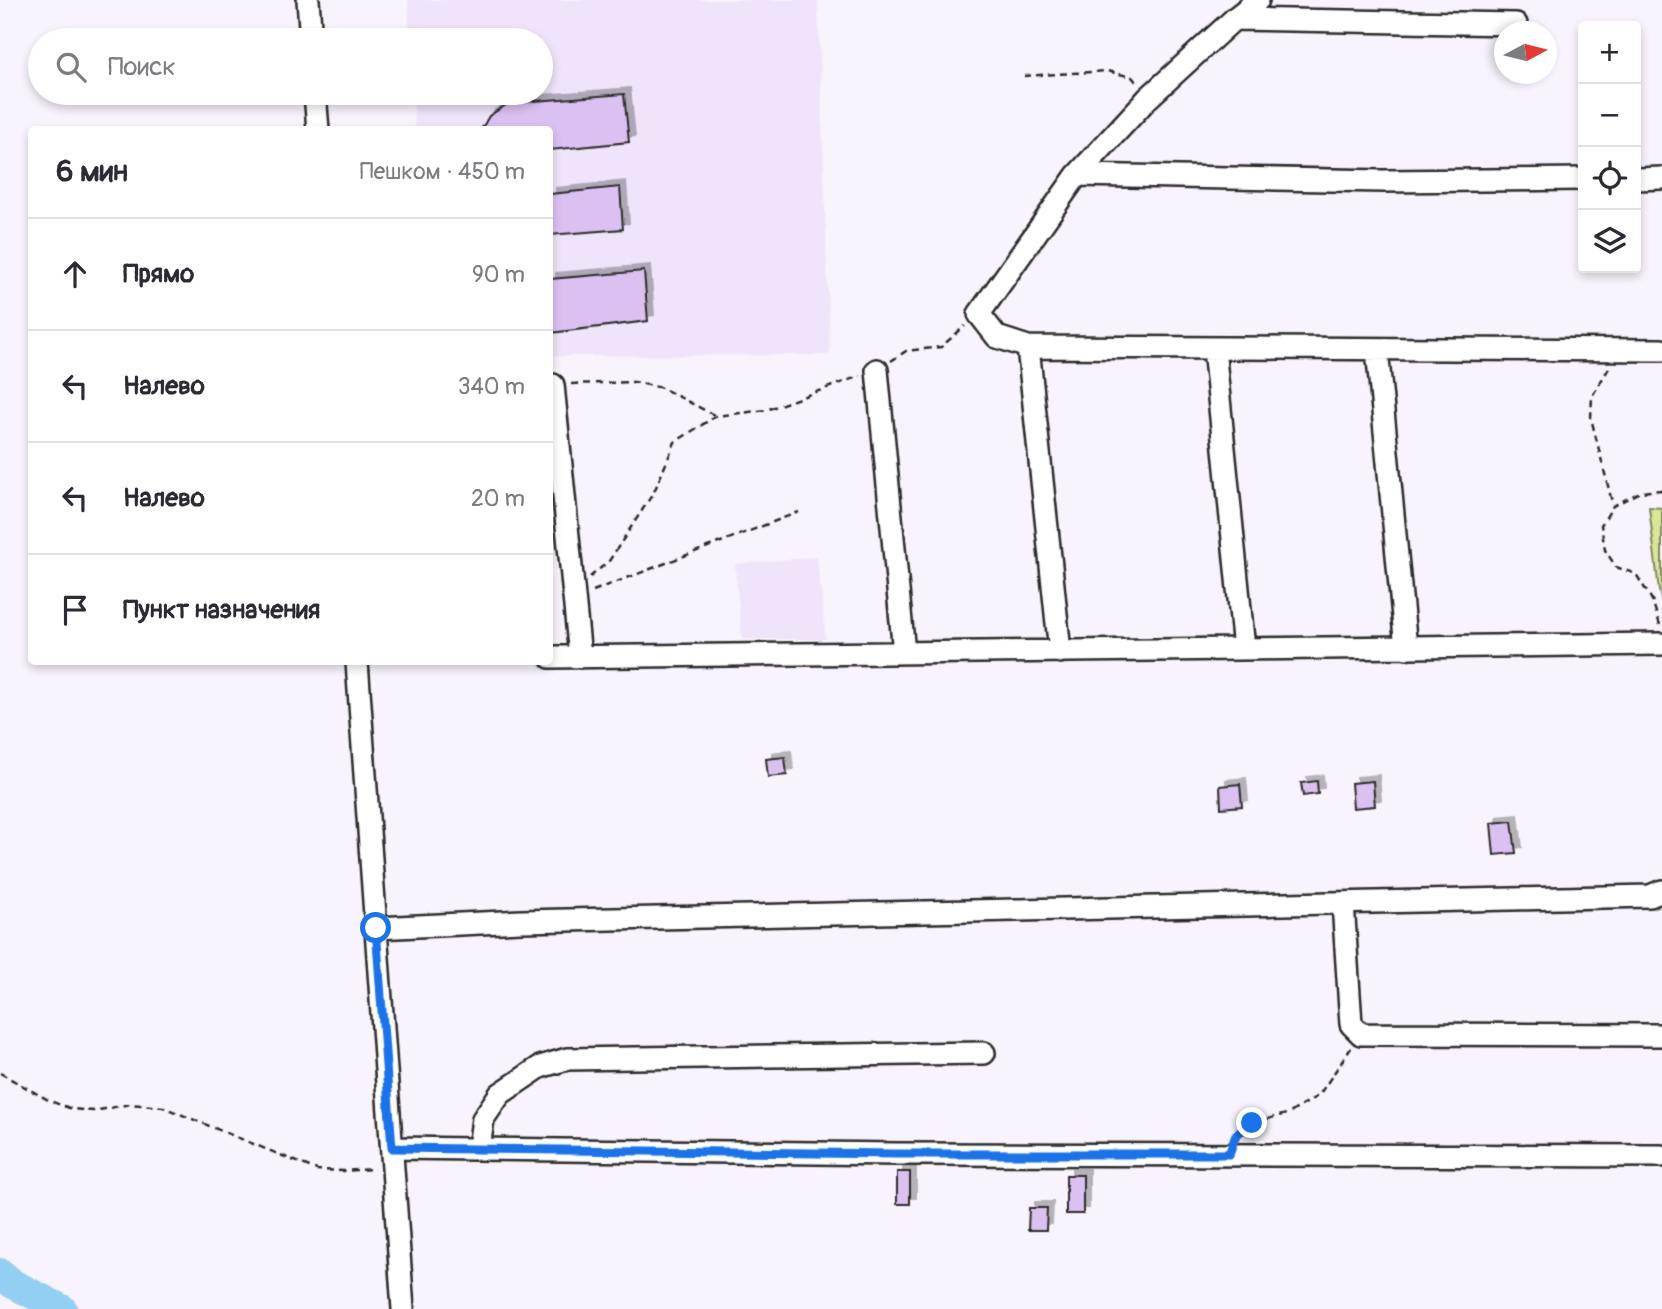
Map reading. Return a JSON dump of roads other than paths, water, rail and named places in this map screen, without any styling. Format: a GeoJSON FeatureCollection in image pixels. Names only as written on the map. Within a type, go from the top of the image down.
{"type":"FeatureCollection","features":[{"type":"Feature","properties":{"kind":"street"},"geometry":{"type":"LineString","coordinates":[[308,0],[310,28]]}},
{"type":"Feature","properties":{"kind":"street"},"geometry":{"type":"LineString","coordinates":[[1258,0],[1148,98],[1077,175],[979,314],[998,337],[1028,347],[1662,350]]}},
{"type":"Feature","properties":{"kind":"street"},"geometry":{"type":"LineString","coordinates":[[1234,19],[1494,24]]}},
{"type":"Feature","properties":{"kind":"street"},"geometry":{"type":"LineString","coordinates":[[316,105],[318,126]]}},
{"type":"Feature","properties":{"kind":"street"},"geometry":{"type":"LineString","coordinates":[[1077,175],[1383,181],[1578,179]]}},
{"type":"Feature","properties":{"kind":"street"},"geometry":{"type":"LineString","coordinates":[[1641,179],[1662,178]]}},
{"type":"Feature","properties":{"kind":"street"},"geometry":{"type":"LineString","coordinates":[[1028,347],[1060,652]]}},
{"type":"Feature","properties":{"kind":"street"},"geometry":{"type":"LineString","coordinates":[[1214,348],[1244,649]]}},
{"type":"Feature","properties":{"kind":"street"},"geometry":{"type":"LineString","coordinates":[[1377,349],[1406,648]]}},
{"type":"Feature","properties":{"kind":"street"},"geometry":{"type":"LineString","coordinates":[[877,370],[904,653]]}},
{"type":"Feature","properties":{"kind":"street"},"geometry":{"type":"LineString","coordinates":[[554,384],[580,657]]}},
{"type":"Feature","properties":{"kind":"street"},"geometry":{"type":"LineString","coordinates":[[553,657],[1662,644]]}},
{"type":"Feature","properties":{"kind":"street"},"geometry":{"type":"LineString","coordinates":[[357,665],[403,1309]]}},
{"type":"Feature","properties":{"kind":"street"},"geometry":{"type":"LineString","coordinates":[[376,928],[521,921],[1650,896],[1662,891]]}},
{"type":"Feature","properties":{"kind":"street"},"geometry":{"type":"LineString","coordinates":[[1343,903],[1351,1024],[1361,1034],[1662,1035]]}},
{"type":"Feature","properties":{"kind":"street"},"geometry":{"type":"LineString","coordinates":[[479,1149],[483,1119],[500,1094],[540,1067],[567,1059],[984,1054]]}},
{"type":"Feature","properties":{"kind":"street"},"geometry":{"type":"LineString","coordinates":[[392,1158],[479,1149],[897,1154],[1662,1156]]}},
{"type":"Feature","properties":{"kind":"waterway"},"geometry":{"type":"LineString","coordinates":[[0,1273],[13,1284],[62,1309]]}}]}
